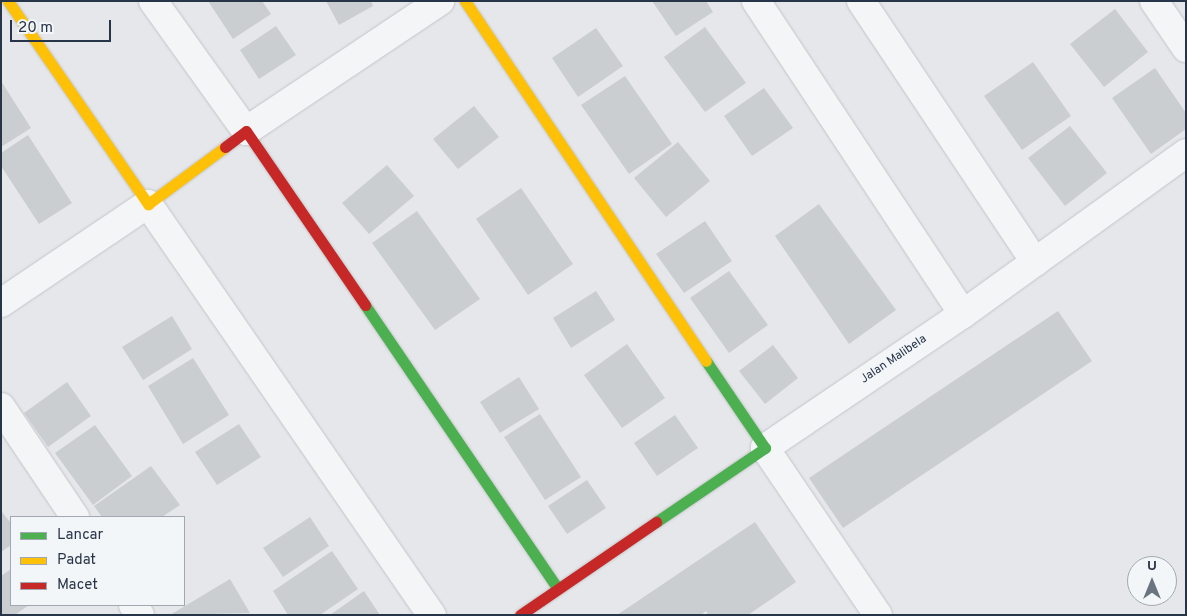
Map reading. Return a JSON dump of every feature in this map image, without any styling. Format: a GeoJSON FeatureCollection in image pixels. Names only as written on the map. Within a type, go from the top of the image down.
{"type":"FeatureCollection","features":[{"type":"Feature","properties":{"kind":"street"},"geometry":{"type":"LineString","coordinates":[[8,1],[432,615]]}},
{"type":"Feature","properties":{"kind":"street"},"geometry":{"type":"LineString","coordinates":[[154,1],[246,131],[558,589]]}},
{"type":"Feature","properties":{"kind":"street"},"geometry":{"type":"LineString","coordinates":[[1,303],[148,204],[246,131],[440,1]]}},
{"type":"Feature","properties":{"kind":"street"},"geometry":{"type":"LineString","coordinates":[[466,1],[878,615]]}},
{"type":"Feature","properties":{"kind":"street"},"geometry":{"type":"LineString","coordinates":[[756,1],[963,314]]}},
{"type":"Feature","properties":{"kind":"street"},"geometry":{"type":"LineString","coordinates":[[861,1],[1035,262]]}},
{"type":"Feature","properties":{"kind":"street"},"geometry":{"type":"LineString","coordinates":[[1154,1],[1186,48]]}},
{"type":"Feature","properties":{"kind":"street","name":"Jalan Malibela"},"geometry":{"type":"LineString","coordinates":[[765,448],[963,314],[1186,153]]}},
{"type":"Feature","properties":{"kind":"street"},"geometry":{"type":"LineString","coordinates":[[1,407],[74,516]]}},
{"type":"Feature","properties":{"kind":"street"},"geometry":{"type":"LineString","coordinates":[[520,615],[765,448]]}},
{"type":"Feature","properties":{"kind":"building"},"geometry":{"type":"Polygon","coordinates":[[[208,1],[262,1],[271,14],[233,39],[208,1]]]}},
{"type":"Feature","properties":{"kind":"building"},"geometry":{"type":"Polygon","coordinates":[[[326,1],[371,1],[373,6],[339,25],[326,1]]]}},
{"type":"Feature","properties":{"kind":"building"},"geometry":{"type":"Polygon","coordinates":[[[652,1],[706,1],[713,12],[676,36],[652,1]]]}},
{"type":"Feature","properties":{"kind":"building"},"geometry":{"type":"Polygon","coordinates":[[[1115,9],[1148,52],[1104,87],[1070,44],[1115,9]]]}},
{"type":"Feature","properties":{"kind":"building"},"geometry":{"type":"Polygon","coordinates":[[[276,26],[296,55],[259,79],[240,50],[276,26]]]}},
{"type":"Feature","properties":{"kind":"building"},"geometry":{"type":"Polygon","coordinates":[[[705,27],[746,83],[705,112],[664,57],[705,27]]]}},
{"type":"Feature","properties":{"kind":"building"},"geometry":{"type":"Polygon","coordinates":[[[596,28],[623,66],[578,97],[552,58],[596,28]]]}},
{"type":"Feature","properties":{"kind":"building"},"geometry":{"type":"Polygon","coordinates":[[[1033,62],[1071,116],[1022,150],[984,96],[1033,62]]]}},
{"type":"Feature","properties":{"kind":"building"},"geometry":{"type":"Polygon","coordinates":[[[1155,68],[1186,113],[1186,129],[1151,154],[1112,98],[1155,68]]]}},
{"type":"Feature","properties":{"kind":"building"},"geometry":{"type":"Polygon","coordinates":[[[625,76],[672,144],[629,174],[581,105],[625,76]]]}},
{"type":"Feature","properties":{"kind":"building"},"geometry":{"type":"Polygon","coordinates":[[[1,81],[31,128],[1,147],[1,81]]]}},
{"type":"Feature","properties":{"kind":"building"},"geometry":{"type":"Polygon","coordinates":[[[764,88],[793,128],[752,156],[724,116],[764,88]]]}},
{"type":"Feature","properties":{"kind":"building"},"geometry":{"type":"Polygon","coordinates":[[[474,106],[499,137],[458,169],[433,139],[474,106]]]}},
{"type":"Feature","properties":{"kind":"building"},"geometry":{"type":"Polygon","coordinates":[[[1070,126],[1107,173],[1065,206],[1028,158],[1070,126]]]}},
{"type":"Feature","properties":{"kind":"building"},"geometry":{"type":"Polygon","coordinates":[[[28,135],[72,203],[39,224],[1,166],[1,153],[28,135]]]}},
{"type":"Feature","properties":{"kind":"building"},"geometry":{"type":"Polygon","coordinates":[[[678,142],[710,181],[666,217],[634,178],[678,142]]]}},
{"type":"Feature","properties":{"kind":"building"},"geometry":{"type":"Polygon","coordinates":[[[387,165],[414,196],[369,234],[342,203],[387,165]]]}},
{"type":"Feature","properties":{"kind":"building"},"geometry":{"type":"Polygon","coordinates":[[[521,188],[573,264],[528,295],[476,219],[521,188]]]}},
{"type":"Feature","properties":{"kind":"building"},"geometry":{"type":"Polygon","coordinates":[[[819,204],[896,310],[849,344],[775,236],[819,204]]]}},
{"type":"Feature","properties":{"kind":"building"},"geometry":{"type":"Polygon","coordinates":[[[417,211],[480,299],[435,330],[372,243],[417,211]]]}},
{"type":"Feature","properties":{"kind":"building"},"geometry":{"type":"Polygon","coordinates":[[[705,221],[732,261],[684,293],[656,254],[705,221]]]}},
{"type":"Feature","properties":{"kind":"building"},"geometry":{"type":"Polygon","coordinates":[[[729,271],[768,325],[729,353],[690,298],[729,271]]]}},
{"type":"Feature","properties":{"kind":"building"},"geometry":{"type":"Polygon","coordinates":[[[596,291],[615,320],[571,348],[553,318],[596,291]]]}},
{"type":"Feature","properties":{"kind":"building"},"geometry":{"type":"Polygon","coordinates":[[[1058,311],[1092,361],[843,528],[809,478],[1058,311]]]}},
{"type":"Feature","properties":{"kind":"building"},"geometry":{"type":"Polygon","coordinates":[[[172,316],[192,349],[143,380],[122,347],[172,316]]]}},
{"type":"Feature","properties":{"kind":"building"},"geometry":{"type":"Polygon","coordinates":[[[627,344],[665,398],[622,428],[584,375],[627,344]]]}},
{"type":"Feature","properties":{"kind":"building"},"geometry":{"type":"Polygon","coordinates":[[[773,345],[798,378],[765,404],[739,371],[773,345]]]}},
{"type":"Feature","properties":{"kind":"building"},"geometry":{"type":"Polygon","coordinates":[[[193,358],[229,415],[183,444],[148,386],[193,358]]]}},
{"type":"Feature","properties":{"kind":"building"},"geometry":{"type":"Polygon","coordinates":[[[519,377],[539,409],[500,433],[480,402],[519,377]]]}},
{"type":"Feature","properties":{"kind":"building"},"geometry":{"type":"Polygon","coordinates":[[[67,382],[91,416],[48,447],[24,413],[67,382]]]}},
{"type":"Feature","properties":{"kind":"building"},"geometry":{"type":"Polygon","coordinates":[[[540,414],[581,477],[545,500],[504,437],[540,414]]]}},
{"type":"Feature","properties":{"kind":"building"},"geometry":{"type":"Polygon","coordinates":[[[675,415],[698,448],[657,476],[634,443],[675,415]]]}},
{"type":"Feature","properties":{"kind":"building"},"geometry":{"type":"Polygon","coordinates":[[[239,424],[261,457],[217,485],[195,452],[239,424]]]}},
{"type":"Feature","properties":{"kind":"building"},"geometry":{"type":"Polygon","coordinates":[[[95,425],[132,476],[93,505],[55,453],[95,425]]]}},
{"type":"Feature","properties":{"kind":"building"},"geometry":{"type":"Polygon","coordinates":[[[151,466],[180,505],[164,516],[101,516],[94,506],[151,466]]]}},
{"type":"Feature","properties":{"kind":"building"},"geometry":{"type":"Polygon","coordinates":[[[587,480],[606,508],[567,534],[548,506],[587,480]]]}},
{"type":"Feature","properties":{"kind":"building"},"geometry":{"type":"Polygon","coordinates":[[[1,511],[10,522],[10,546],[1,552],[1,511]]]}},
{"type":"Feature","properties":{"kind":"building"},"geometry":{"type":"Polygon","coordinates":[[[310,517],[329,546],[283,577],[263,548],[310,517]]]}},
{"type":"Feature","properties":{"kind":"building"},"geometry":{"type":"Polygon","coordinates":[[[755,522],[796,582],[748,615],[708,615],[706,611],[701,615],[617,615],[755,522]]]}},
{"type":"Feature","properties":{"kind":"building"},"geometry":{"type":"Polygon","coordinates":[[[332,551],[358,589],[320,615],[288,615],[273,591],[332,551]]]}},
{"type":"Feature","properties":{"kind":"building"},"geometry":{"type":"Polygon","coordinates":[[[10,570],[10,606],[28,606],[15,615],[1,615],[1,576],[10,570]]]}},
{"type":"Feature","properties":{"kind":"building"},"geometry":{"type":"Polygon","coordinates":[[[230,579],[250,613],[170,615],[230,579]]]}},
{"type":"Feature","properties":{"kind":"building"},"geometry":{"type":"Polygon","coordinates":[[[364,591],[380,615],[330,615],[364,591]]]}},
{"type":"Feature","properties":{"kind":"traffic: fast"},"geometry":{"type":"LineString","coordinates":[[365,305],[558,589]]}},
{"type":"Feature","properties":{"kind":"traffic: fast"},"geometry":{"type":"LineString","coordinates":[[656,522],[765,448],[706,361]]}},
{"type":"Feature","properties":{"kind":"traffic: slow"},"geometry":{"type":"LineString","coordinates":[[8,1],[148,204],[225,147]]}},
{"type":"Feature","properties":{"kind":"traffic: slow"},"geometry":{"type":"LineString","coordinates":[[465,1],[706,361]]}},
{"type":"Feature","properties":{"kind":"traffic: jam"},"geometry":{"type":"LineString","coordinates":[[225,147],[246,131],[365,305]]}},
{"type":"Feature","properties":{"kind":"traffic: jam"},"geometry":{"type":"LineString","coordinates":[[520,615],[656,522]]}}]}
